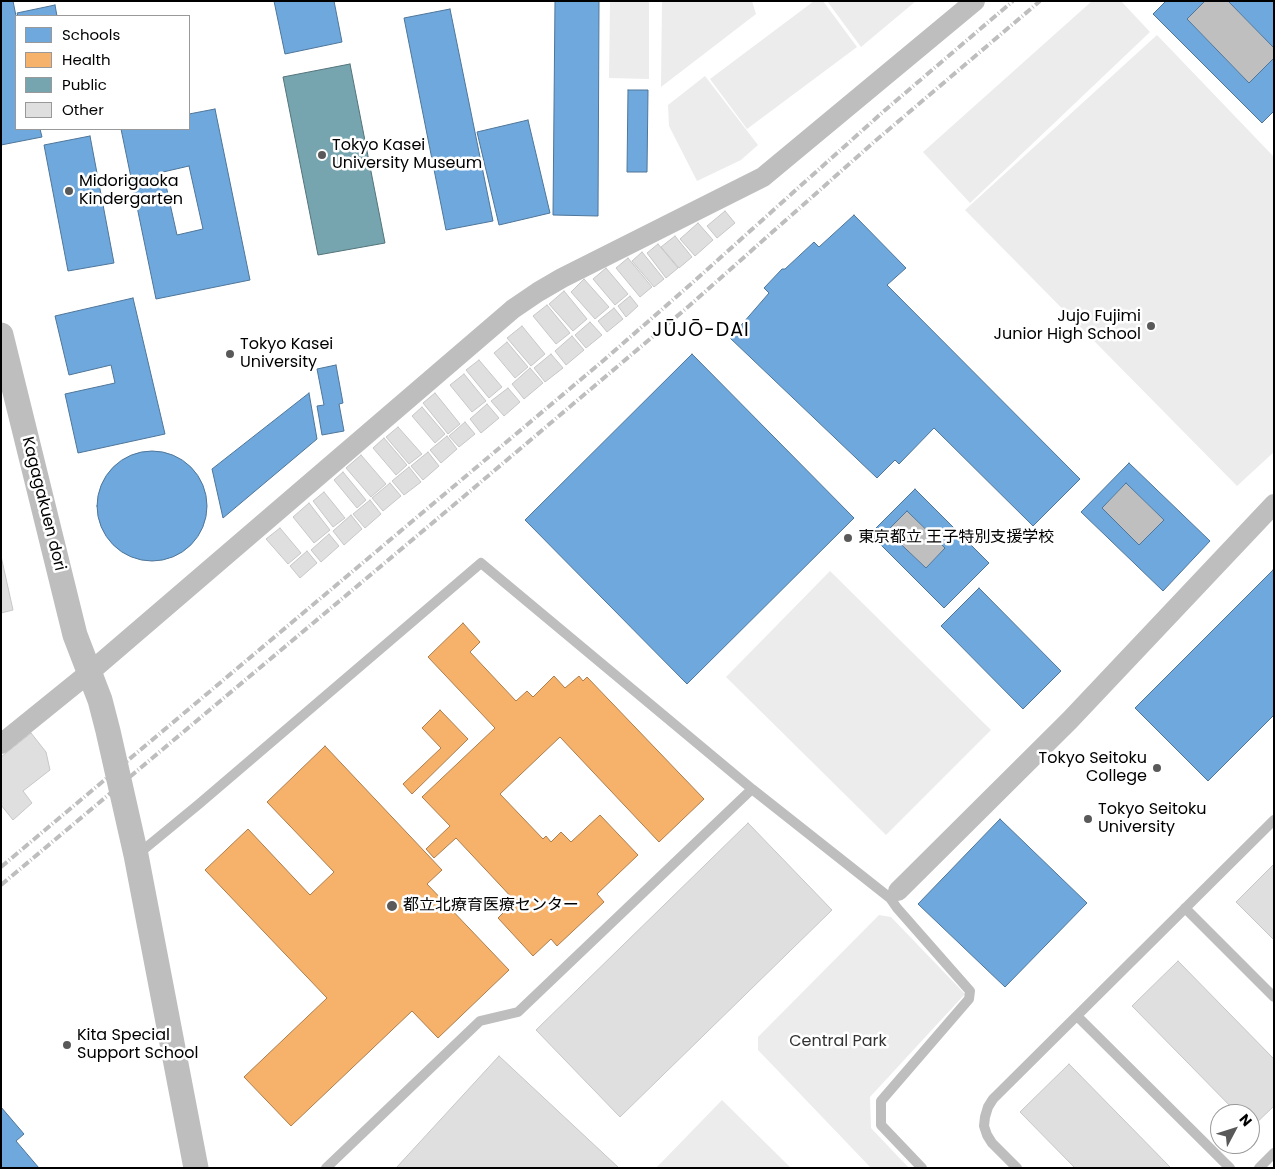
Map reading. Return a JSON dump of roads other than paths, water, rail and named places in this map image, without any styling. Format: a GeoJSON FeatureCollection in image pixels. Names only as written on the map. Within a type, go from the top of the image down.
{"type":"FeatureCollection","features":[{"type":"Feature","properties":{"kind":"street"},"geometry":{"type":"LineString","coordinates":[[1,744],[90,672],[513,309],[562,278],[763,178],[975,1]]}},
{"type":"Feature","properties":{"kind":"street","name":"Kagagakuen dori"},"geometry":{"type":"LineString","coordinates":[[1,335],[75,634],[100,700],[108,731],[136,855],[196,1168]]}},
{"type":"Feature","properties":{"kind":"street"},"geometry":{"type":"LineString","coordinates":[[894,895],[1070,720],[1274,504]]}},
{"type":"Feature","properties":{"kind":"lane"},"geometry":{"type":"LineString","coordinates":[[136,855],[207,797],[481,563],[752,789],[894,895],[897,908],[970,991],[969,999],[881,1101],[881,1125],[922,1168]]}},
{"type":"Feature","properties":{"kind":"lane"},"geometry":{"type":"LineString","coordinates":[[326,1168],[480,1021],[518,1012],[752,789]]}},
{"type":"Feature","properties":{"kind":"lane"},"geometry":{"type":"LineString","coordinates":[[1017,1168],[992,1143],[987,1135],[984,1126],[985,1117],[993,1099],[1274,820]]}},
{"type":"Feature","properties":{"kind":"lane"},"geometry":{"type":"LineString","coordinates":[[1185,908],[1274,997]]}},
{"type":"Feature","properties":{"kind":"lane"},"geometry":{"type":"LineString","coordinates":[[1077,1016],[1230,1168]]}},
{"type":"Feature","properties":{"kind":"lane"},"geometry":{"type":"LineString","coordinates":[[1259,1168],[1274,1153]]}},
{"type":"Feature","properties":{"kind":"railway"},"geometry":{"type":"LineString","coordinates":[[1,867],[604,360],[884,111],[1013,1]]}},
{"type":"Feature","properties":{"kind":"railway"},"geometry":{"type":"LineString","coordinates":[[1,885],[689,306],[874,142],[1040,1]]}},
{"type":"Feature","properties":{"kind":"place","name":"Tokyo Kasei University Museum"},"geometry":{"type":"Point","coordinates":[322,155]}},
{"type":"Feature","properties":{"kind":"place","name":"Midorigaoka Kindergarten"},"geometry":{"type":"Point","coordinates":[69,191]}},
{"type":"Feature","properties":{"kind":"place","name":"Jujo Fujimi Junior High School"},"geometry":{"type":"Point","coordinates":[1151,326]}},
{"type":"Feature","properties":{"kind":"place","name":"Tokyo Kasei University"},"geometry":{"type":"Point","coordinates":[230,354]}},
{"type":"Feature","properties":{"kind":"place","name":"東京都立 王子特別支援学校"},"geometry":{"type":"Point","coordinates":[848,538]}},
{"type":"Feature","properties":{"kind":"place","name":"Tokyo Seitoku College"},"geometry":{"type":"Point","coordinates":[1157,768]}},
{"type":"Feature","properties":{"kind":"place","name":"Tokyo Seitoku University"},"geometry":{"type":"Point","coordinates":[1088,819]}},
{"type":"Feature","properties":{"kind":"place","name":"都立北療育医療センター"},"geometry":{"type":"Point","coordinates":[392,906]}},
{"type":"Feature","properties":{"kind":"place","name":"Kita Special Support School"},"geometry":{"type":"Point","coordinates":[67,1045]}},
{"type":"Feature","properties":{"kind":"district","name":"JŪJŌ-DAI"},"geometry":{"type":"Point","coordinates":[701,331]}},
{"type":"Feature","properties":{"kind":"park label","name":"Central Park"},"geometry":{"type":"Point","coordinates":[838,1042]}}]}
